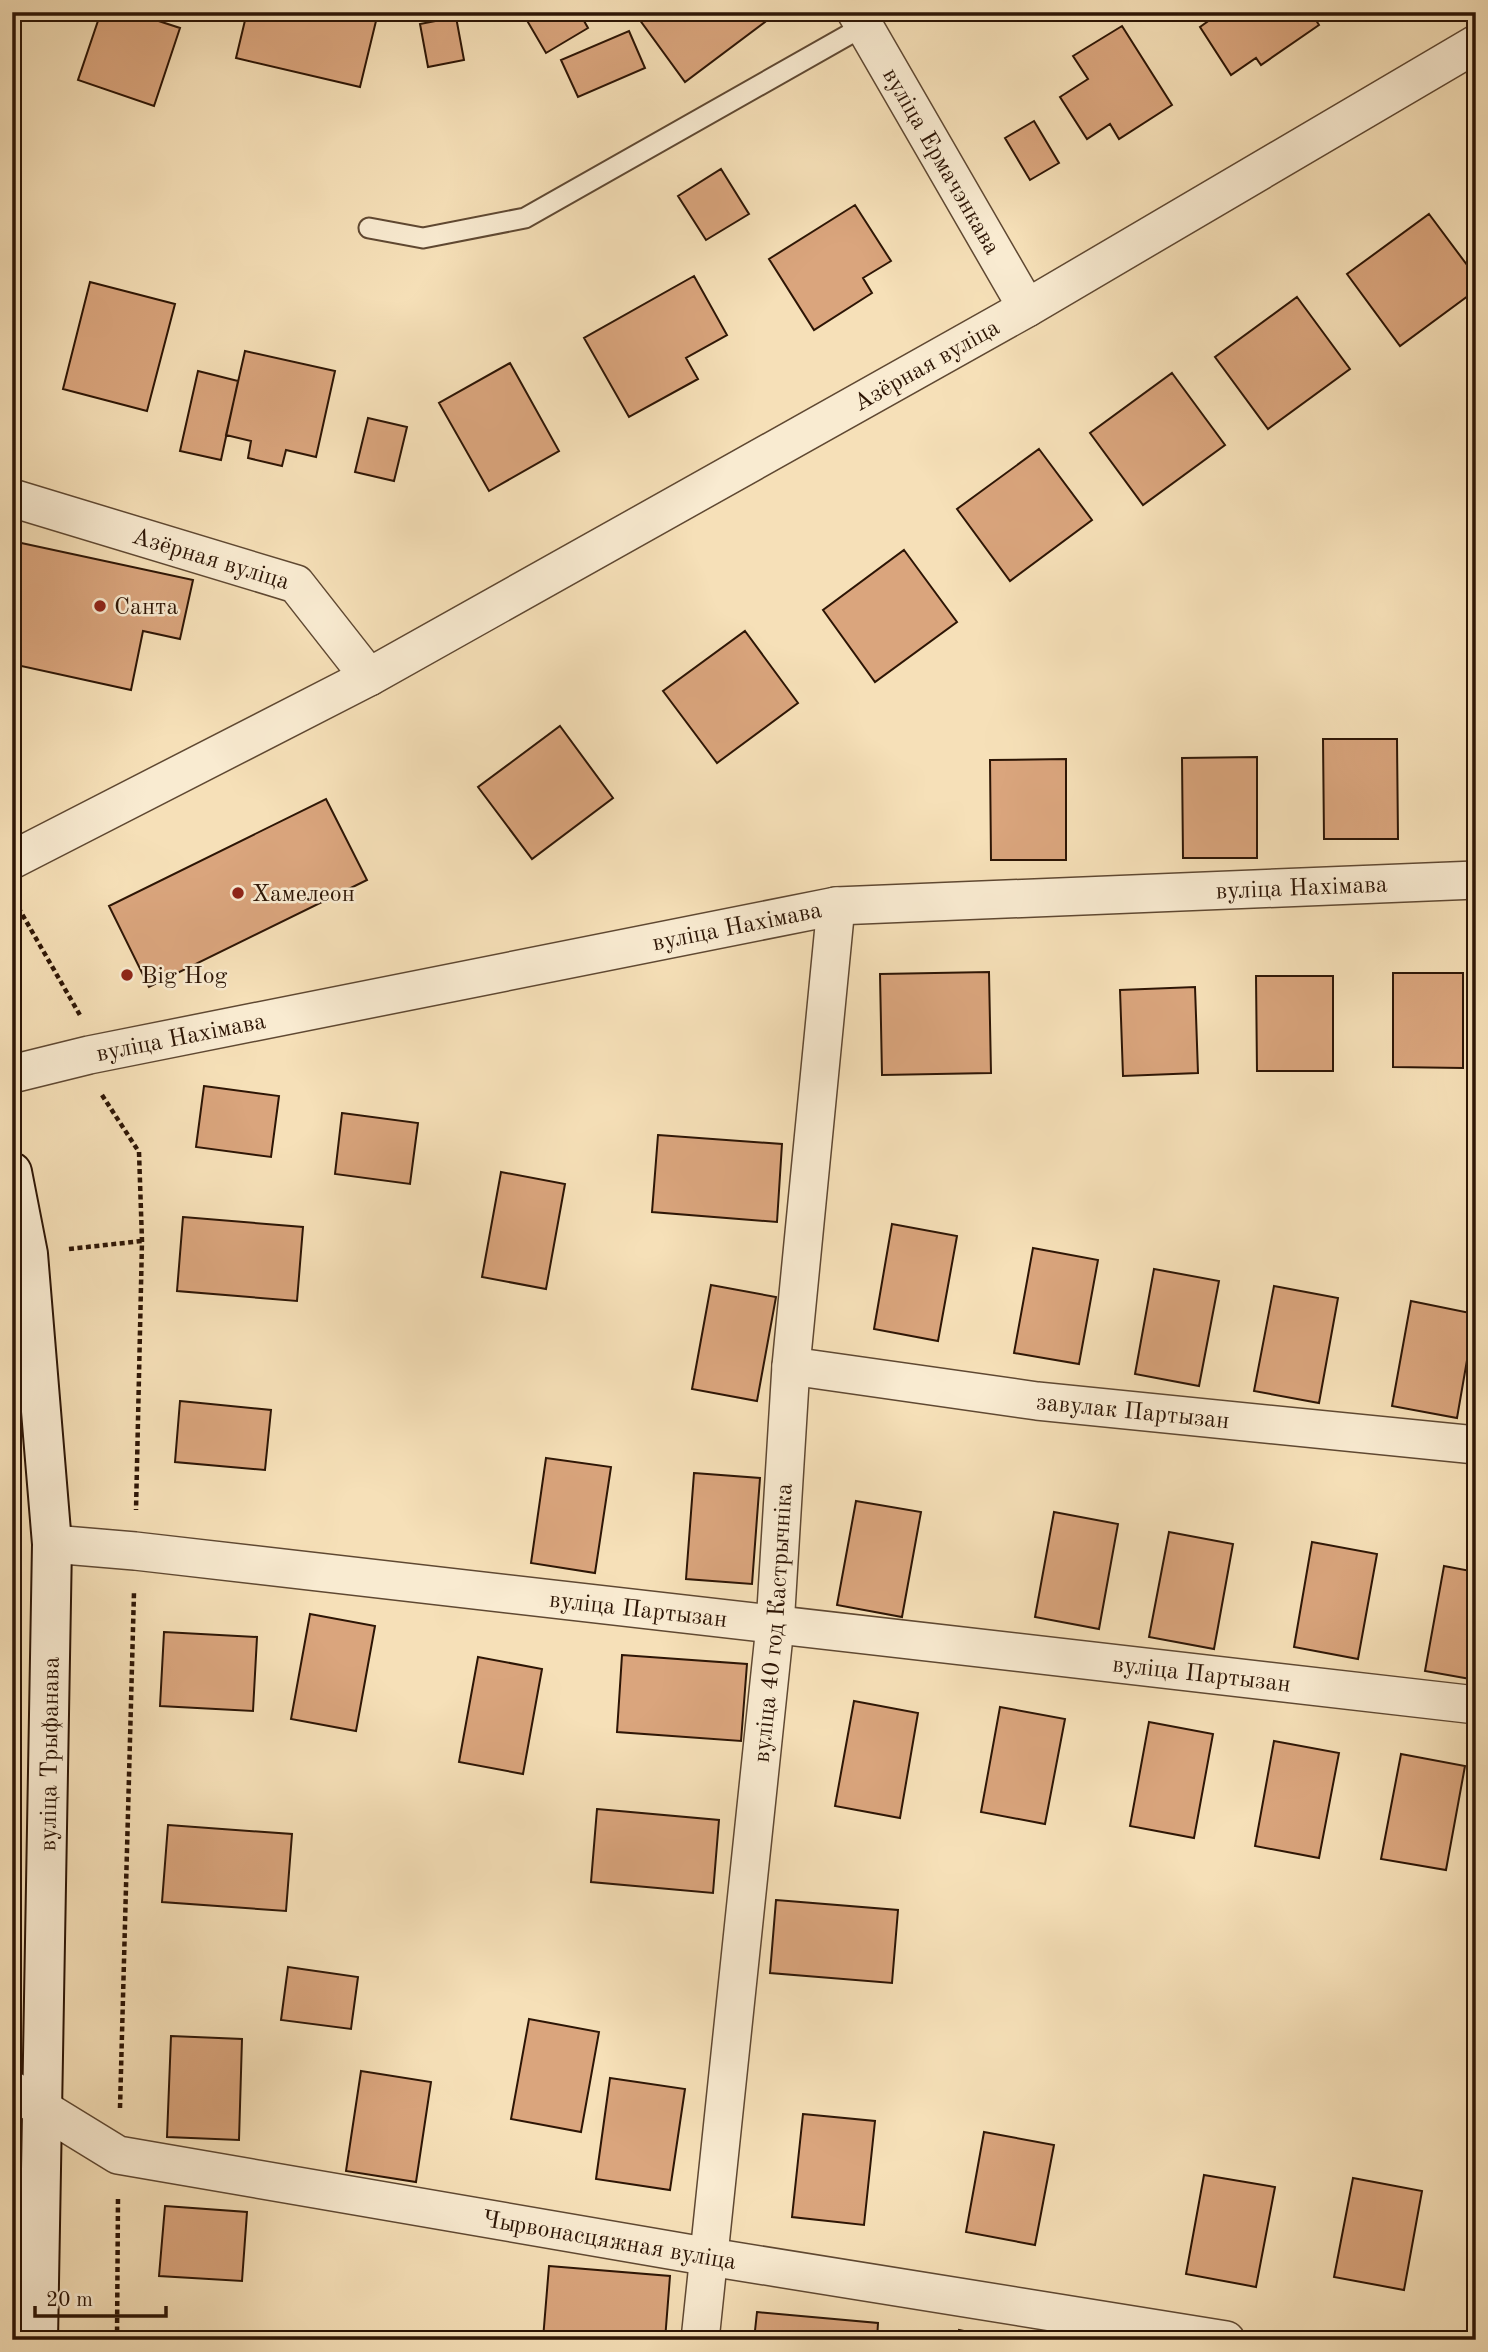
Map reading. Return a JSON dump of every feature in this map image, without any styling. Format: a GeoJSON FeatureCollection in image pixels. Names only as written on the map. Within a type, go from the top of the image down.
{"type":"FeatureCollection","features":[{"type":"Feature","properties":{"kind":"street","name":"вуліца Ермачэнкава"},"geometry":{"type":"LineString","coordinates":[[860,19],[1027,308]]}},
{"type":"Feature","properties":{"kind":"street","name":"Азёрная вуліца"},"geometry":{"type":"LineString","coordinates":[[12,860],[369,677],[1027,308],[1476,44]]}},
{"type":"Feature","properties":{"kind":"street","name":"Азёрная вуліца"},"geometry":{"type":"LineString","coordinates":[[12,498],[296,584],[369,677]]}},
{"type":"Feature","properties":{"kind":"street","name":"вуліца Нахімава"},"geometry":{"type":"LineString","coordinates":[[12,1074],[89,1055],[836,906],[1476,880]]}},
{"type":"Feature","properties":{"kind":"street","name":"вуліца 40 год Кастрычніка"},"geometry":{"type":"LineString","coordinates":[[700,2340],[775,1626],[791,1366],[836,906]]}},
{"type":"Feature","properties":{"kind":"street","name":"вуліца Трыфанава"},"geometry":{"type":"LineString","coordinates":[[12,1171],[28,1254],[52,1544],[28,2099],[38,2340]]}},
{"type":"Feature","properties":{"kind":"street","name":"завулак Партызан"},"geometry":{"type":"LineString","coordinates":[[791,1366],[1037,1401],[1476,1445]]}},
{"type":"Feature","properties":{"kind":"street","name":"вуліца Партызан"},"geometry":{"type":"LineString","coordinates":[[52,1544],[135,1551],[1476,1705]]}},
{"type":"Feature","properties":{"kind":"street","name":"Чырвонасцяжная вуліца"},"geometry":{"type":"LineString","coordinates":[[28,2099],[118,2155],[710,2257],[1226,2340]]}},
{"type":"Feature","properties":{"kind":"lane"},"geometry":{"type":"LineString","coordinates":[[369,228],[424,238],[524,218],[860,19]]}},
{"type":"Feature","properties":{"kind":"path"},"geometry":{"type":"LineString","coordinates":[[12,897],[81,1018]]}},
{"type":"Feature","properties":{"kind":"path"},"geometry":{"type":"LineString","coordinates":[[95,1085],[139,1152],[142,1241],[118,2155],[117,2340]]}},
{"type":"Feature","properties":{"kind":"path"},"geometry":{"type":"LineString","coordinates":[[28,1254],[142,1241]]}},
{"type":"Feature","properties":{"kind":"building"},"geometry":{"type":"Polygon","coordinates":[[[101,12],[131,12],[180,28],[154,106],[78,80],[101,12]]]}},
{"type":"Feature","properties":{"kind":"building"},"geometry":{"type":"Polygon","coordinates":[[[247,12],[338,12],[376,21],[360,87],[236,58],[247,12]]]}},
{"type":"Feature","properties":{"kind":"building"},"geometry":{"type":"Polygon","coordinates":[[[522,12],[579,12],[588,28],[546,53],[522,12]]]}},
{"type":"Feature","properties":{"kind":"building"},"geometry":{"type":"Polygon","coordinates":[[[634,12],[758,12],[765,22],[685,82],[634,12]]]}},
{"type":"Feature","properties":{"kind":"building"},"geometry":{"type":"Polygon","coordinates":[[[1221,12],[1311,12],[1319,25],[1261,65],[1256,58],[1231,75],[1200,27],[1221,12]]]}},
{"type":"Feature","properties":{"kind":"building"},"geometry":{"type":"Polygon","coordinates":[[[456,17],[464,60],[428,67],[420,24],[456,17]]]}},
{"type":"Feature","properties":{"kind":"building"},"geometry":{"type":"Polygon","coordinates":[[[1122,26],[1172,105],[1119,139],[1110,124],[1087,139],[1060,97],[1088,79],[1073,56],[1122,26]]]}},
{"type":"Feature","properties":{"kind":"building"},"geometry":{"type":"Polygon","coordinates":[[[629,31],[645,68],[578,97],[561,60],[629,31]]]}},
{"type":"Feature","properties":{"kind":"building"},"geometry":{"type":"Polygon","coordinates":[[[1034,121],[1059,163],[1030,180],[1005,138],[1034,121]]]}},
{"type":"Feature","properties":{"kind":"building"},"geometry":{"type":"Polygon","coordinates":[[[721,169],[749,214],[706,240],[678,196],[721,169]]]}},
{"type":"Feature","properties":{"kind":"building"},"geometry":{"type":"Polygon","coordinates":[[[855,205],[891,261],[863,278],[872,293],[814,330],[769,259],[855,205]]]}},
{"type":"Feature","properties":{"kind":"building"},"geometry":{"type":"Polygon","coordinates":[[[1429,214],[1476,277],[1476,290],[1400,346],[1347,274],[1429,214]]]}},
{"type":"Feature","properties":{"kind":"building"},"geometry":{"type":"Polygon","coordinates":[[[694,276],[727,335],[686,358],[698,379],[629,417],[584,338],[694,276]]]}},
{"type":"Feature","properties":{"kind":"building"},"geometry":{"type":"Polygon","coordinates":[[[90,282],[175,304],[147,411],[63,389],[90,282]]]}},
{"type":"Feature","properties":{"kind":"building"},"geometry":{"type":"Polygon","coordinates":[[[1297,297],[1350,369],[1268,429],[1215,357],[1297,297]]]}},
{"type":"Feature","properties":{"kind":"building"},"geometry":{"type":"Polygon","coordinates":[[[245,351],[335,371],[316,457],[286,450],[282,466],[248,458],[251,441],[226,435],[245,351]]]}},
{"type":"Feature","properties":{"kind":"building"},"geometry":{"type":"Polygon","coordinates":[[[510,363],[559,451],[489,491],[439,403],[510,363]]]}},
{"type":"Feature","properties":{"kind":"building"},"geometry":{"type":"Polygon","coordinates":[[[198,371],[238,381],[221,460],[180,451],[198,371]]]}},
{"type":"Feature","properties":{"kind":"building"},"geometry":{"type":"Polygon","coordinates":[[[1172,373],[1225,445],[1143,505],[1090,433],[1172,373]]]}},
{"type":"Feature","properties":{"kind":"building"},"geometry":{"type":"Polygon","coordinates":[[[368,418],[407,427],[394,481],[355,472],[368,418]]]}},
{"type":"Feature","properties":{"kind":"building"},"geometry":{"type":"Polygon","coordinates":[[[1039,449],[1092,520],[1010,581],[957,509],[1039,449]]]}},
{"type":"Feature","properties":{"kind":"building","name":"Санта"},"geometry":{"type":"Polygon","coordinates":[[[12,541],[193,580],[180,639],[143,631],[131,690],[12,664],[12,541]]]}},
{"type":"Feature","properties":{"kind":"building"},"geometry":{"type":"Polygon","coordinates":[[[904,550],[957,622],[875,682],[823,610],[904,550]]]}},
{"type":"Feature","properties":{"kind":"building"},"geometry":{"type":"Polygon","coordinates":[[[745,631],[798,703],[717,763],[663,691],[745,631]]]}},
{"type":"Feature","properties":{"kind":"building"},"geometry":{"type":"Polygon","coordinates":[[[560,726],[613,798],[532,859],[478,787],[560,726]]]}},
{"type":"Feature","properties":{"kind":"building"},"geometry":{"type":"Polygon","coordinates":[[[1323,739],[1397,739],[1398,839],[1324,839],[1323,739]]]}},
{"type":"Feature","properties":{"kind":"building"},"geometry":{"type":"Polygon","coordinates":[[[1257,757],[1257,858],[1183,858],[1182,758],[1257,757]]]}},
{"type":"Feature","properties":{"kind":"building"},"geometry":{"type":"Polygon","coordinates":[[[1066,759],[1066,860],[991,860],[990,760],[1066,759]]]}},
{"type":"Feature","properties":{"kind":"building","name":"Хамелеон"},"geometry":{"type":"Polygon","coordinates":[[[326,799],[367,880],[149,987],[109,906],[326,799]]]}},
{"type":"Feature","properties":{"kind":"building"},"geometry":{"type":"Polygon","coordinates":[[[989,972],[991,1073],[882,1075],[880,974],[989,972]]]}},
{"type":"Feature","properties":{"kind":"building"},"geometry":{"type":"Polygon","coordinates":[[[1393,973],[1463,973],[1463,1068],[1393,1067],[1393,973]]]}},
{"type":"Feature","properties":{"kind":"building"},"geometry":{"type":"Polygon","coordinates":[[[1256,976],[1333,976],[1333,1071],[1257,1071],[1256,976]]]}},
{"type":"Feature","properties":{"kind":"building"},"geometry":{"type":"Polygon","coordinates":[[[1195,987],[1198,1073],[1123,1076],[1120,990],[1195,987]]]}},
{"type":"Feature","properties":{"kind":"building"},"geometry":{"type":"Polygon","coordinates":[[[204,1086],[279,1096],[271,1157],[196,1147],[204,1086]]]}},
{"type":"Feature","properties":{"kind":"building"},"geometry":{"type":"Polygon","coordinates":[[[342,1113],[418,1123],[410,1184],[335,1174],[342,1113]]]}},
{"type":"Feature","properties":{"kind":"building"},"geometry":{"type":"Polygon","coordinates":[[[658,1135],[782,1144],[777,1222],[652,1212],[658,1135]]]}},
{"type":"Feature","properties":{"kind":"building"},"geometry":{"type":"Polygon","coordinates":[[[501,1172],[565,1184],[546,1289],[482,1277],[501,1172]]]}},
{"type":"Feature","properties":{"kind":"building"},"geometry":{"type":"Polygon","coordinates":[[[183,1217],[303,1227],[297,1301],[177,1291],[183,1217]]]}},
{"type":"Feature","properties":{"kind":"building"},"geometry":{"type":"Polygon","coordinates":[[[892,1224],[957,1236],[938,1341],[874,1329],[892,1224]]]}},
{"type":"Feature","properties":{"kind":"building"},"geometry":{"type":"Polygon","coordinates":[[[1033,1248],[1098,1260],[1079,1364],[1014,1353],[1033,1248]]]}},
{"type":"Feature","properties":{"kind":"building"},"geometry":{"type":"Polygon","coordinates":[[[1154,1269],[1219,1281],[1199,1386],[1135,1374],[1154,1269]]]}},
{"type":"Feature","properties":{"kind":"building"},"geometry":{"type":"Polygon","coordinates":[[[711,1285],[776,1297],[757,1401],[692,1389],[711,1285]]]}},
{"type":"Feature","properties":{"kind":"building"},"geometry":{"type":"Polygon","coordinates":[[[1274,1286],[1338,1298],[1319,1403],[1254,1391],[1274,1286]]]}},
{"type":"Feature","properties":{"kind":"building"},"geometry":{"type":"Polygon","coordinates":[[[1411,1301],[1475,1314],[1457,1418],[1392,1406],[1411,1301]]]}},
{"type":"Feature","properties":{"kind":"building"},"geometry":{"type":"Polygon","coordinates":[[[180,1401],[271,1410],[265,1470],[175,1462],[180,1401]]]}},
{"type":"Feature","properties":{"kind":"building"},"geometry":{"type":"Polygon","coordinates":[[[546,1458],[611,1467],[595,1573],[531,1563],[546,1458]]]}},
{"type":"Feature","properties":{"kind":"building"},"geometry":{"type":"Polygon","coordinates":[[[694,1473],[760,1478],[752,1584],[686,1579],[694,1473]]]}},
{"type":"Feature","properties":{"kind":"building"},"geometry":{"type":"Polygon","coordinates":[[[856,1501],[921,1512],[902,1617],[837,1605],[856,1501]]]}},
{"type":"Feature","properties":{"kind":"building"},"geometry":{"type":"Polygon","coordinates":[[[1054,1512],[1118,1524],[1099,1629],[1035,1617],[1054,1512]]]}},
{"type":"Feature","properties":{"kind":"building"},"geometry":{"type":"Polygon","coordinates":[[[1169,1532],[1233,1544],[1214,1649],[1149,1637],[1169,1532]]]}},
{"type":"Feature","properties":{"kind":"building"},"geometry":{"type":"Polygon","coordinates":[[[1312,1542],[1377,1554],[1358,1659],[1294,1647],[1312,1542]]]}},
{"type":"Feature","properties":{"kind":"building"},"geometry":{"type":"Polygon","coordinates":[[[1444,1566],[1476,1572],[1476,1680],[1425,1671],[1444,1566]]]}},
{"type":"Feature","properties":{"kind":"building"},"geometry":{"type":"Polygon","coordinates":[[[310,1614],[375,1626],[356,1731],[291,1719],[310,1614]]]}},
{"type":"Feature","properties":{"kind":"building"},"geometry":{"type":"Polygon","coordinates":[[[164,1632],[257,1637],[253,1711],[160,1706],[164,1632]]]}},
{"type":"Feature","properties":{"kind":"building"},"geometry":{"type":"Polygon","coordinates":[[[622,1655],[747,1664],[741,1741],[617,1732],[622,1655]]]}},
{"type":"Feature","properties":{"kind":"building"},"geometry":{"type":"Polygon","coordinates":[[[478,1657],[542,1669],[523,1774],[459,1762],[478,1657]]]}},
{"type":"Feature","properties":{"kind":"building"},"geometry":{"type":"Polygon","coordinates":[[[854,1701],[918,1713],[900,1818],[835,1806],[854,1701]]]}},
{"type":"Feature","properties":{"kind":"building"},"geometry":{"type":"Polygon","coordinates":[[[1000,1707],[1065,1719],[1045,1824],[981,1812],[1000,1707]]]}},
{"type":"Feature","properties":{"kind":"building"},"geometry":{"type":"Polygon","coordinates":[[[1149,1722],[1213,1734],[1194,1838],[1130,1826],[1149,1722]]]}},
{"type":"Feature","properties":{"kind":"building"},"geometry":{"type":"Polygon","coordinates":[[[1274,1741],[1339,1753],[1319,1858],[1255,1846],[1274,1741]]]}},
{"type":"Feature","properties":{"kind":"building"},"geometry":{"type":"Polygon","coordinates":[[[1401,1754],[1465,1766],[1446,1870],[1381,1859],[1401,1754]]]}},
{"type":"Feature","properties":{"kind":"building"},"geometry":{"type":"Polygon","coordinates":[[[597,1809],[719,1820],[713,1893],[591,1882],[597,1809]]]}},
{"type":"Feature","properties":{"kind":"building"},"geometry":{"type":"Polygon","coordinates":[[[168,1825],[292,1834],[286,1911],[162,1902],[168,1825]]]}},
{"type":"Feature","properties":{"kind":"building"},"geometry":{"type":"Polygon","coordinates":[[[776,1900],[898,1910],[892,1983],[770,1973],[776,1900]]]}},
{"type":"Feature","properties":{"kind":"building"},"geometry":{"type":"Polygon","coordinates":[[[288,1967],[358,1977],[351,2029],[281,2020],[288,1967]]]}},
{"type":"Feature","properties":{"kind":"building"},"geometry":{"type":"Polygon","coordinates":[[[529,2019],[599,2032],[581,2132],[511,2119],[529,2019]]]}},
{"type":"Feature","properties":{"kind":"building"},"geometry":{"type":"Polygon","coordinates":[[[171,2036],[242,2039],[239,2140],[167,2137],[171,2036]]]}},
{"type":"Feature","properties":{"kind":"building"},"geometry":{"type":"Polygon","coordinates":[[[361,2071],[431,2082],[416,2182],[346,2171],[361,2071]]]}},
{"type":"Feature","properties":{"kind":"building"},"geometry":{"type":"Polygon","coordinates":[[[610,2078],[685,2089],[670,2190],[596,2179],[610,2078]]]}},
{"type":"Feature","properties":{"kind":"building"},"geometry":{"type":"Polygon","coordinates":[[[803,2114],[875,2121],[864,2225],[792,2217],[803,2114]]]}},
{"type":"Feature","properties":{"kind":"building"},"geometry":{"type":"Polygon","coordinates":[[[984,2132],[1054,2145],[1035,2245],[966,2232],[984,2132]]]}},
{"type":"Feature","properties":{"kind":"building"},"geometry":{"type":"Polygon","coordinates":[[[1204,2175],[1275,2187],[1256,2287],[1186,2274],[1204,2175]]]}},
{"type":"Feature","properties":{"kind":"building"},"geometry":{"type":"Polygon","coordinates":[[[1353,2178],[1422,2191],[1404,2290],[1334,2277],[1353,2178]]]}},
{"type":"Feature","properties":{"kind":"building"},"geometry":{"type":"Polygon","coordinates":[[[165,2206],[247,2212],[242,2281],[159,2276],[165,2206]]]}},
{"type":"Feature","properties":{"kind":"building"},"geometry":{"type":"Polygon","coordinates":[[[549,2266],[670,2276],[665,2340],[543,2339],[549,2266]]]}},
{"type":"Feature","properties":{"kind":"building"},"geometry":{"type":"Polygon","coordinates":[[[757,2312],[878,2323],[877,2340],[754,2340],[757,2312]]]}},
{"type":"Feature","properties":{"kind":"building"},"geometry":{"type":"Polygon","coordinates":[[[959,2330],[1009,2340],[957,2340],[959,2330]]]}},
{"type":"Feature","properties":{"kind":"place","name":"Санта"},"geometry":{"type":"Point","coordinates":[100,606]}},
{"type":"Feature","properties":{"kind":"place","name":"Хамелеон"},"geometry":{"type":"Point","coordinates":[238,893]}},
{"type":"Feature","properties":{"kind":"place","name":"Big Hog"},"geometry":{"type":"Point","coordinates":[127,975]}}]}
